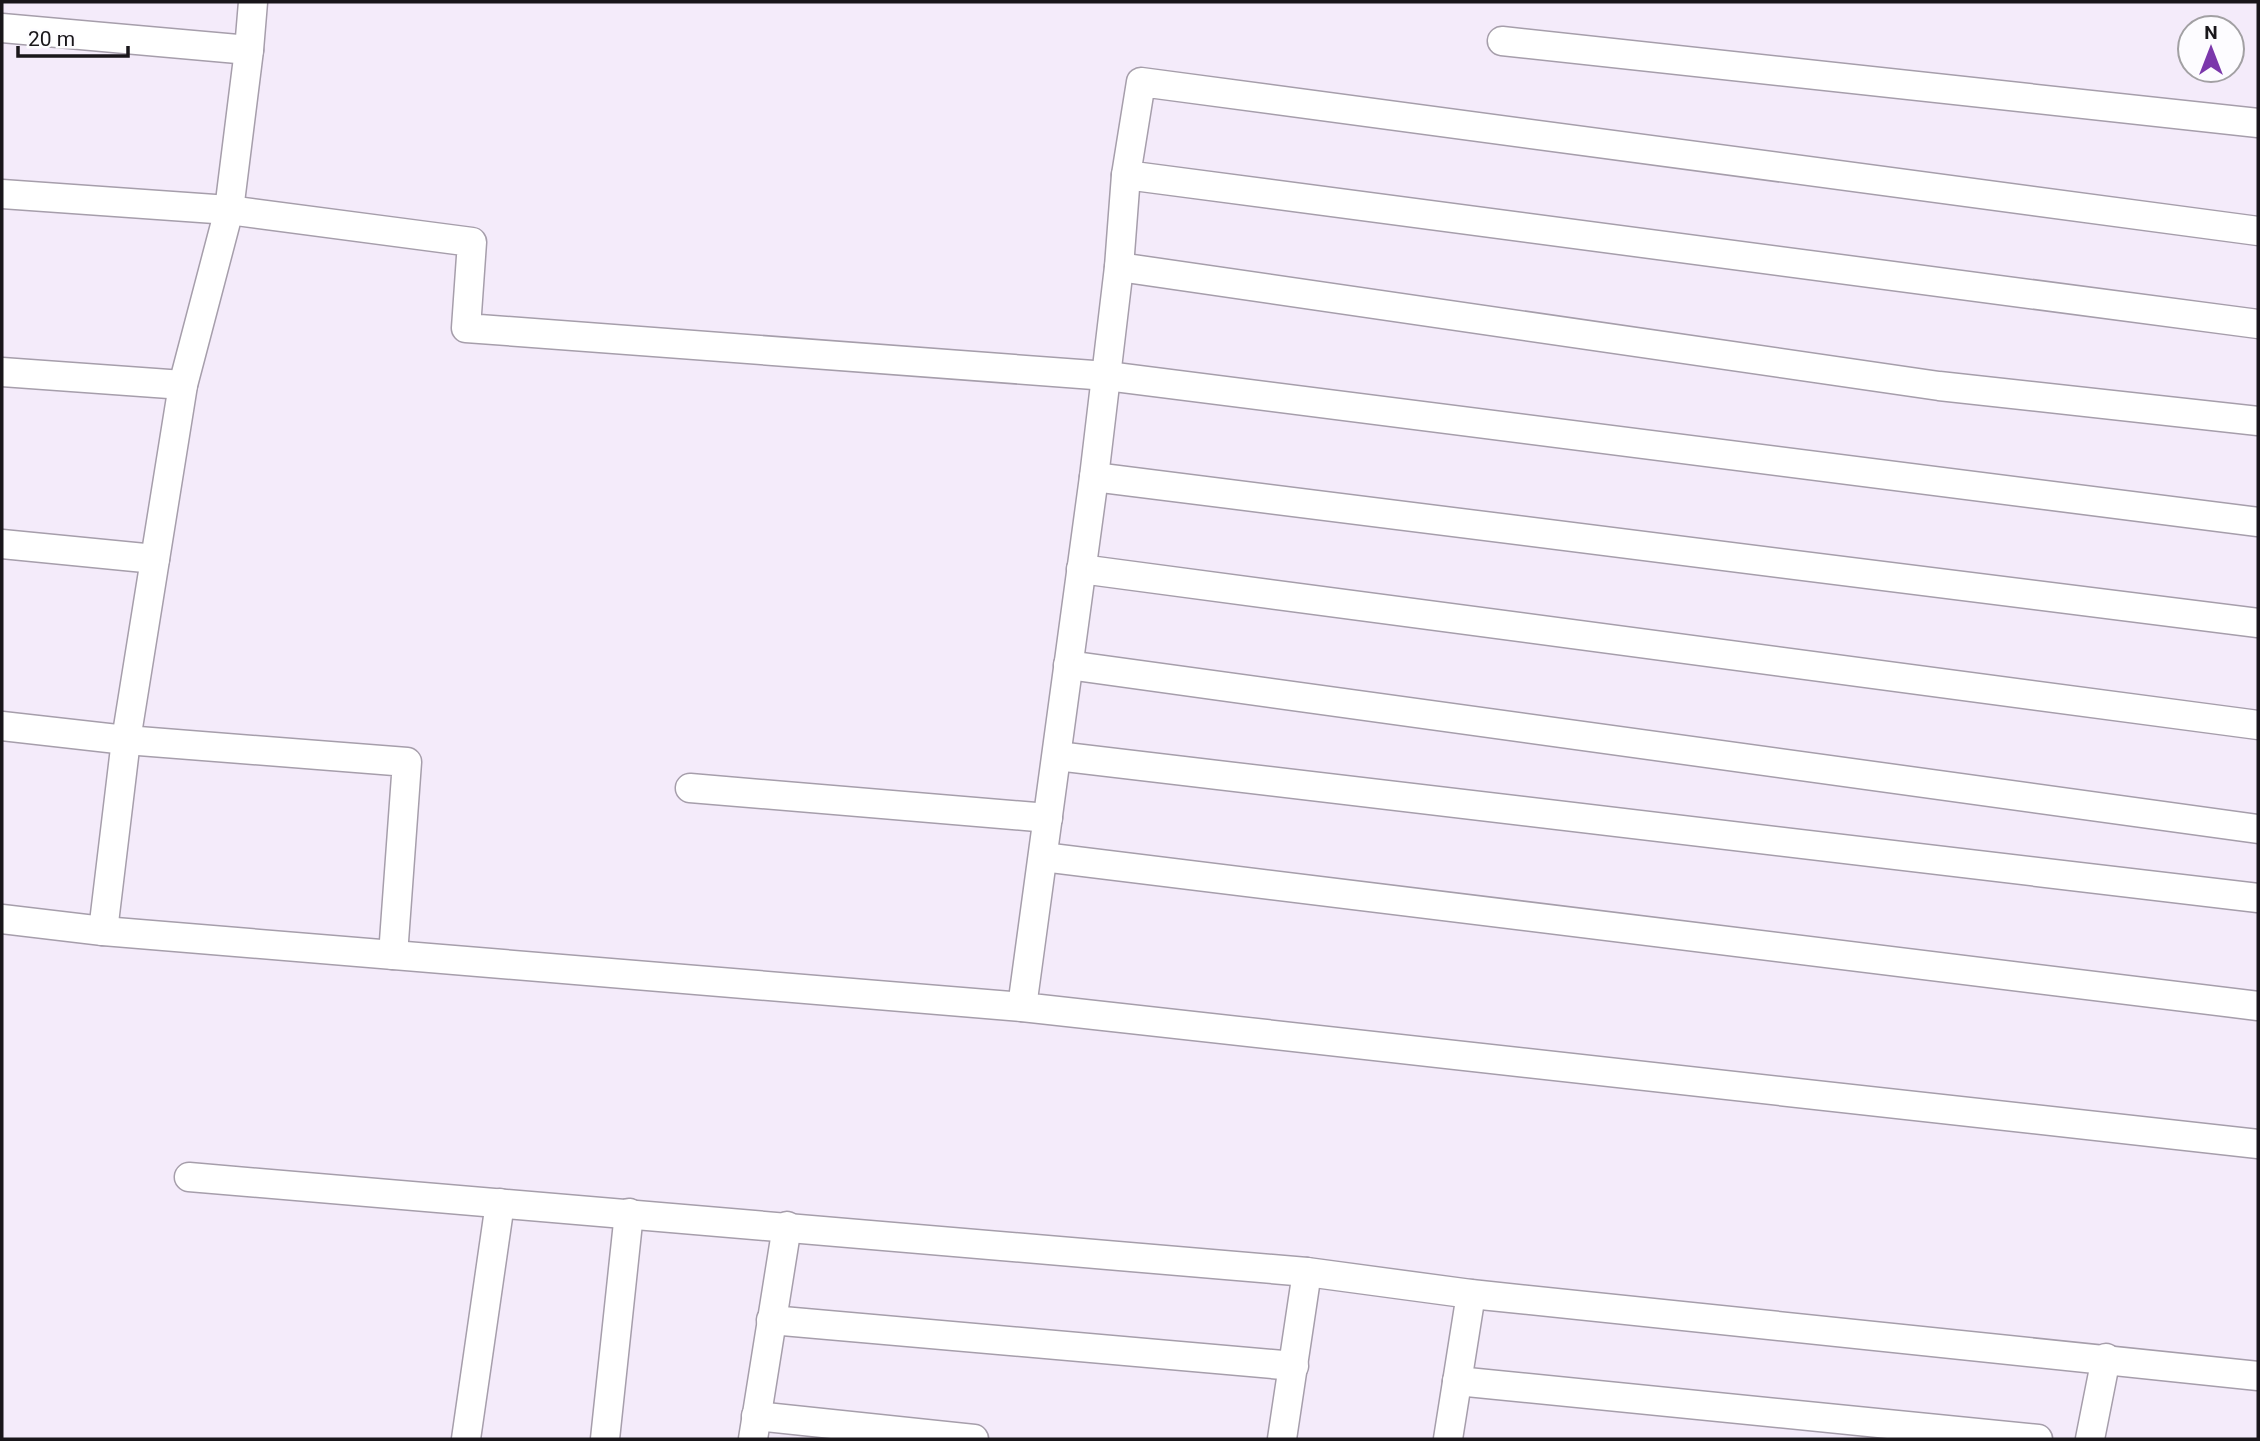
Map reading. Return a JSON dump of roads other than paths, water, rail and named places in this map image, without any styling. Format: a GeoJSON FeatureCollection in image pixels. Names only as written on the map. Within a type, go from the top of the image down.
{"type":"FeatureCollection","features":[{"type":"Feature","properties":{"kind":"street"},"geometry":{"type":"LineString","coordinates":[[103,931],[126,740],[183,384],[229,210],[253,2]]}},
{"type":"Feature","properties":{"kind":"street"},"geometry":{"type":"LineString","coordinates":[[2,28],[249,50]]}},
{"type":"Feature","properties":{"kind":"street"},"geometry":{"type":"LineString","coordinates":[[1503,41],[2258,123]]}},
{"type":"Feature","properties":{"kind":"street"},"geometry":{"type":"LineString","coordinates":[[1023,1007],[1107,376],[1126,175],[1141,82],[2258,231]]}},
{"type":"Feature","properties":{"kind":"street"},"geometry":{"type":"LineString","coordinates":[[1126,175],[2258,324]]}},
{"type":"Feature","properties":{"kind":"street"},"geometry":{"type":"LineString","coordinates":[[2,194],[229,210],[472,242],[466,328],[1107,376],[2258,522]]}},
{"type":"Feature","properties":{"kind":"street"},"geometry":{"type":"LineString","coordinates":[[1119,267],[1940,386],[2258,421]]}},
{"type":"Feature","properties":{"kind":"street"},"geometry":{"type":"LineString","coordinates":[[2,372],[183,384]]}},
{"type":"Feature","properties":{"kind":"street"},"geometry":{"type":"LineString","coordinates":[[1094,477],[2258,623]]}},
{"type":"Feature","properties":{"kind":"street"},"geometry":{"type":"LineString","coordinates":[[2,544],[155,559]]}},
{"type":"Feature","properties":{"kind":"street"},"geometry":{"type":"LineString","coordinates":[[1081,569],[2258,725]]}},
{"type":"Feature","properties":{"kind":"street"},"geometry":{"type":"LineString","coordinates":[[1069,665],[2258,829]]}},
{"type":"Feature","properties":{"kind":"street"},"geometry":{"type":"LineString","coordinates":[[2,726],[126,740],[407,762],[393,955]]}},
{"type":"Feature","properties":{"kind":"street"},"geometry":{"type":"LineString","coordinates":[[1057,756],[2258,898]]}},
{"type":"Feature","properties":{"kind":"street"},"geometry":{"type":"LineString","coordinates":[[690,788],[1048,818]]}},
{"type":"Feature","properties":{"kind":"street"},"geometry":{"type":"LineString","coordinates":[[1043,857],[2258,1006]]}},
{"type":"Feature","properties":{"kind":"street"},"geometry":{"type":"LineString","coordinates":[[2,919],[103,931],[1023,1007],[2258,1144]]}},
{"type":"Feature","properties":{"kind":"street"},"geometry":{"type":"LineString","coordinates":[[189,1177],[1307,1272],[1471,1294],[2106,1358],[2258,1376]]}},
{"type":"Feature","properties":{"kind":"street"},"geometry":{"type":"LineString","coordinates":[[466,1439],[500,1203]]}},
{"type":"Feature","properties":{"kind":"street"},"geometry":{"type":"LineString","coordinates":[[605,1439],[629,1213]]}},
{"type":"Feature","properties":{"kind":"street"},"geometry":{"type":"LineString","coordinates":[[787,1226],[755,1428],[974,1439]]}},
{"type":"Feature","properties":{"kind":"street"},"geometry":{"type":"LineString","coordinates":[[1282,1439],[1307,1272]]}},
{"type":"Feature","properties":{"kind":"street"},"geometry":{"type":"LineString","coordinates":[[1448,1439],[1471,1294]]}},
{"type":"Feature","properties":{"kind":"street"},"geometry":{"type":"LineString","coordinates":[[771,1320],[1294,1366]]}},
{"type":"Feature","properties":{"kind":"street"},"geometry":{"type":"LineString","coordinates":[[2090,1439],[2106,1358]]}},
{"type":"Feature","properties":{"kind":"street"},"geometry":{"type":"LineString","coordinates":[[1457,1381],[2038,1439]]}}]}
